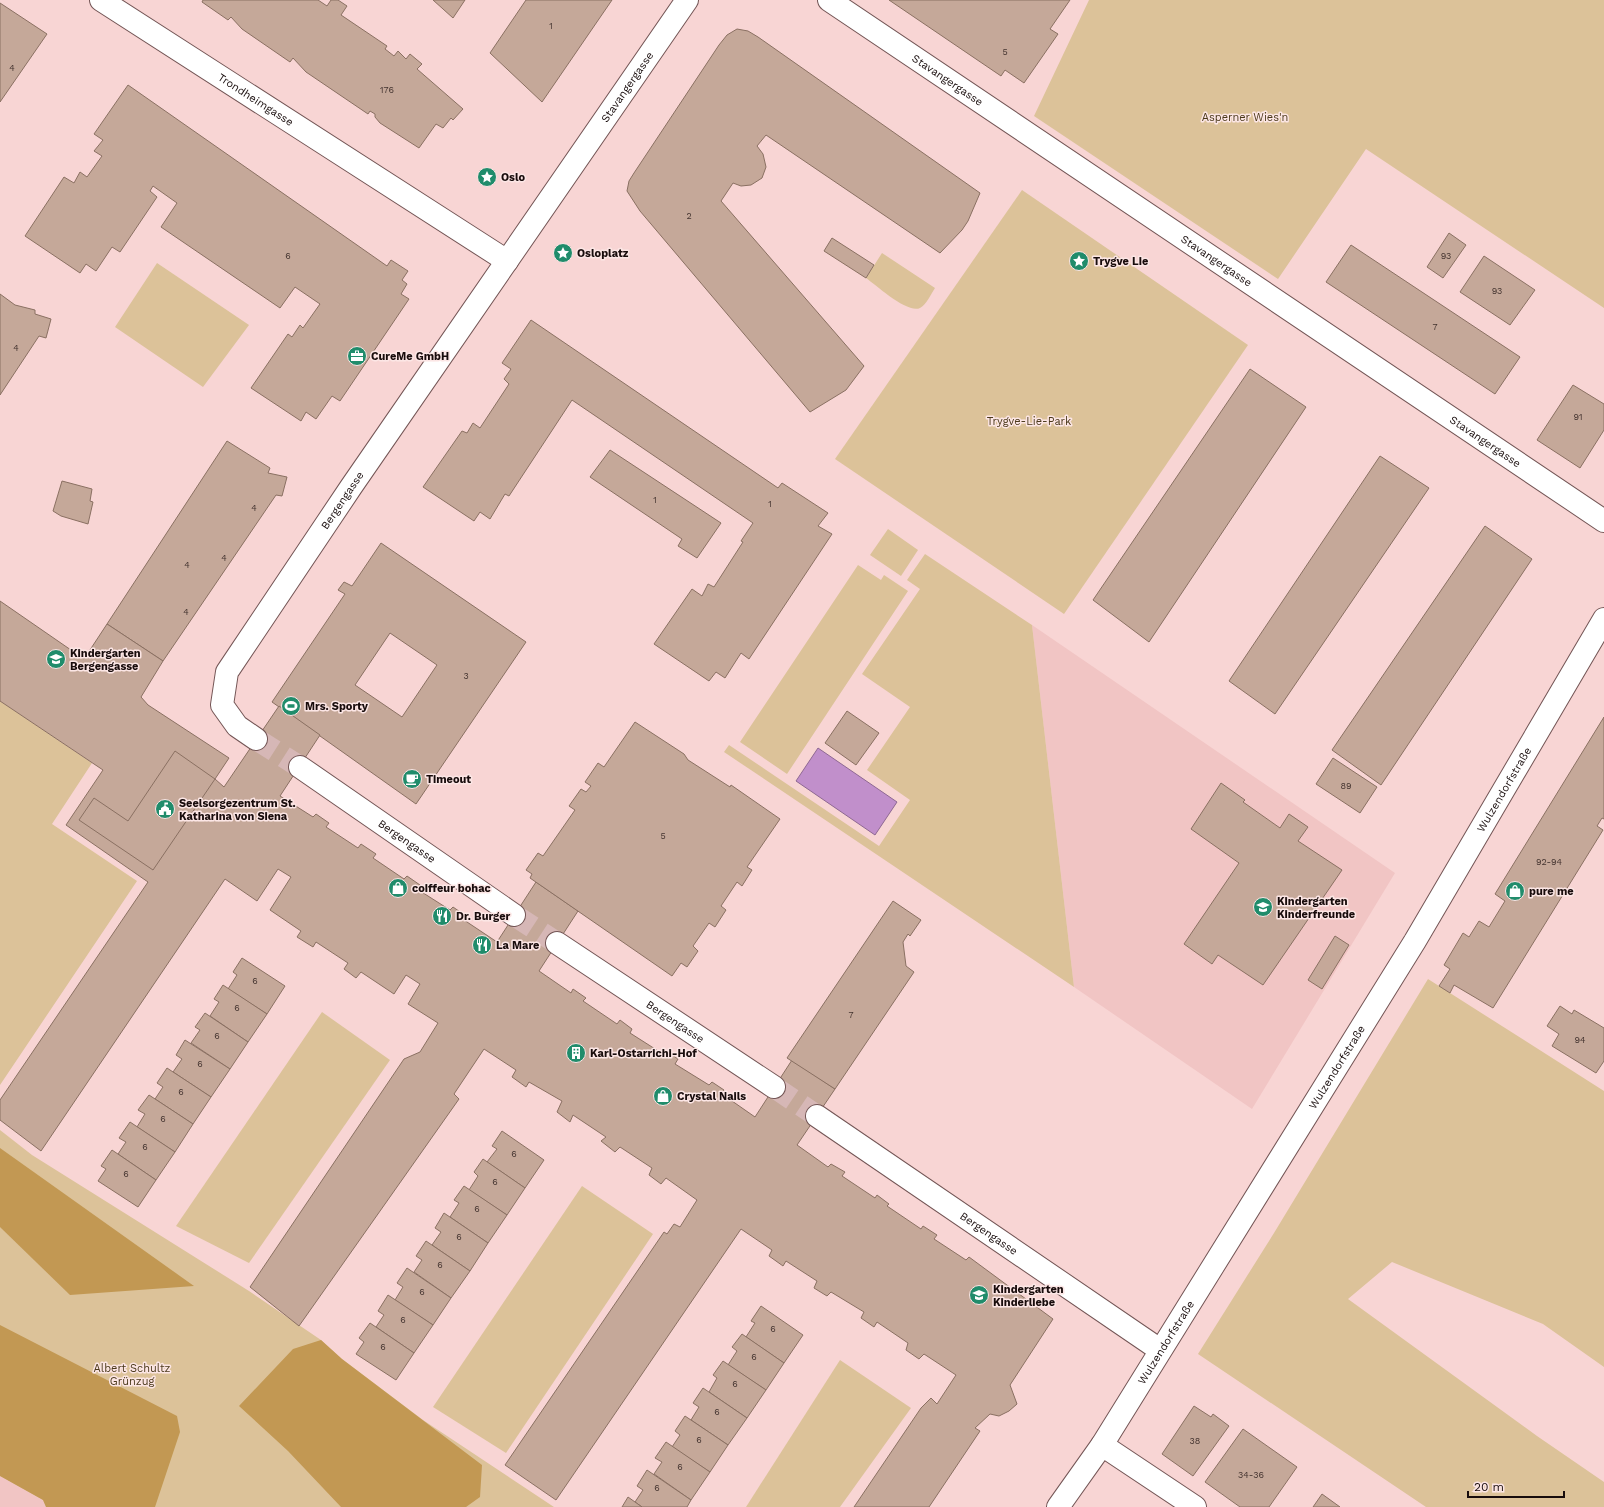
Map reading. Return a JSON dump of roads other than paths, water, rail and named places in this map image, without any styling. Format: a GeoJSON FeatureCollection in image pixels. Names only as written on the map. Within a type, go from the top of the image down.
{"type":"FeatureCollection","features":[{"type":"Feature","properties":{"kind":"street","name":"Trondheimgasse"},"geometry":{"type":"LineString","coordinates":[[101,0],[507,261]]}},
{"type":"Feature","properties":{"kind":"street","name":"Stavangergasse"},"geometry":{"type":"LineString","coordinates":[[507,261],[687,0]]}},
{"type":"Feature","properties":{"kind":"street","name":"Stavangergasse"},"geometry":{"type":"LineString","coordinates":[[829,0],[1604,521]]}},
{"type":"Feature","properties":{"kind":"street","name":"Bergengasse"},"geometry":{"type":"LineString","coordinates":[[256,739],[237,726],[222,705],[227,672],[351,487],[507,261]]}},
{"type":"Feature","properties":{"kind":"street","name":"Wulzendorfstraße"},"geometry":{"type":"LineString","coordinates":[[1058,1507],[1102,1445],[1415,941],[1604,619]]}},
{"type":"Feature","properties":{"kind":"street","name":"Bergengasse"},"geometry":{"type":"LineString","coordinates":[[300,767],[514,915]]}},
{"type":"Feature","properties":{"kind":"street","name":"Bergengasse"},"geometry":{"type":"LineString","coordinates":[[557,943],[774,1087]]}},
{"type":"Feature","properties":{"kind":"street","name":"Bergengasse"},"geometry":{"type":"LineString","coordinates":[[817,1116],[1160,1350]]}},
{"type":"Feature","properties":{"kind":"street"},"geometry":{"type":"LineString","coordinates":[[1102,1445],[1195,1507]]}},
{"type":"Feature","properties":{"kind":"tunnel"},"geometry":{"type":"LineString","coordinates":[[256,739],[300,767]]}},
{"type":"Feature","properties":{"kind":"tunnel"},"geometry":{"type":"LineString","coordinates":[[514,915],[557,943]]}},
{"type":"Feature","properties":{"kind":"tunnel"},"geometry":{"type":"LineString","coordinates":[[774,1087],[817,1116]]}},
{"type":"Feature","properties":{"kind":"place","name":"Oslo"},"geometry":{"type":"Point","coordinates":[487,177]}},
{"type":"Feature","properties":{"kind":"place","name":"Osloplatz"},"geometry":{"type":"Point","coordinates":[563,253]}},
{"type":"Feature","properties":{"kind":"place","name":"Trygve Lie"},"geometry":{"type":"Point","coordinates":[1079,261]}},
{"type":"Feature","properties":{"kind":"place","name":"CureMe GmbH"},"geometry":{"type":"Point","coordinates":[357,356]}},
{"type":"Feature","properties":{"kind":"place","name":"Kindergarten Bergengasse"},"geometry":{"type":"Point","coordinates":[56,659]}},
{"type":"Feature","properties":{"kind":"place","name":"Mrs. Sporty"},"geometry":{"type":"Point","coordinates":[291,706]}},
{"type":"Feature","properties":{"kind":"place","name":"Timeout"},"geometry":{"type":"Point","coordinates":[412,779]}},
{"type":"Feature","properties":{"kind":"place","name":"Seelsorgezentrum St. Katharina von Siena"},"geometry":{"type":"Point","coordinates":[165,809]}},
{"type":"Feature","properties":{"kind":"place","name":"coiffeur bohac"},"geometry":{"type":"Point","coordinates":[398,888]}},
{"type":"Feature","properties":{"kind":"place","name":"pure me"},"geometry":{"type":"Point","coordinates":[1515,891]}},
{"type":"Feature","properties":{"kind":"place","name":"Kindergarten Kinderfreunde"},"geometry":{"type":"Point","coordinates":[1263,907]}},
{"type":"Feature","properties":{"kind":"place","name":"Dr. Burger"},"geometry":{"type":"Point","coordinates":[442,916]}},
{"type":"Feature","properties":{"kind":"place","name":"La Mare"},"geometry":{"type":"Point","coordinates":[482,945]}},
{"type":"Feature","properties":{"kind":"place","name":"Karl-Ostarrichi-Hof"},"geometry":{"type":"Point","coordinates":[576,1053]}},
{"type":"Feature","properties":{"kind":"place","name":"Crystal Nails"},"geometry":{"type":"Point","coordinates":[663,1096]}},
{"type":"Feature","properties":{"kind":"place","name":"Kindergarten Kinderliebe"},"geometry":{"type":"Point","coordinates":[979,1295]}},
{"type":"Feature","properties":{"kind":"park label","name":"Asperner Wies'n"},"geometry":{"type":"Point","coordinates":[1245,117]}},
{"type":"Feature","properties":{"kind":"park label","name":"Trygve-Lie-Park"},"geometry":{"type":"Point","coordinates":[1029,421]}},
{"type":"Feature","properties":{"kind":"park label","name":"Albert Schultz Grünzug"},"geometry":{"type":"Point","coordinates":[132,1374]}}]}
